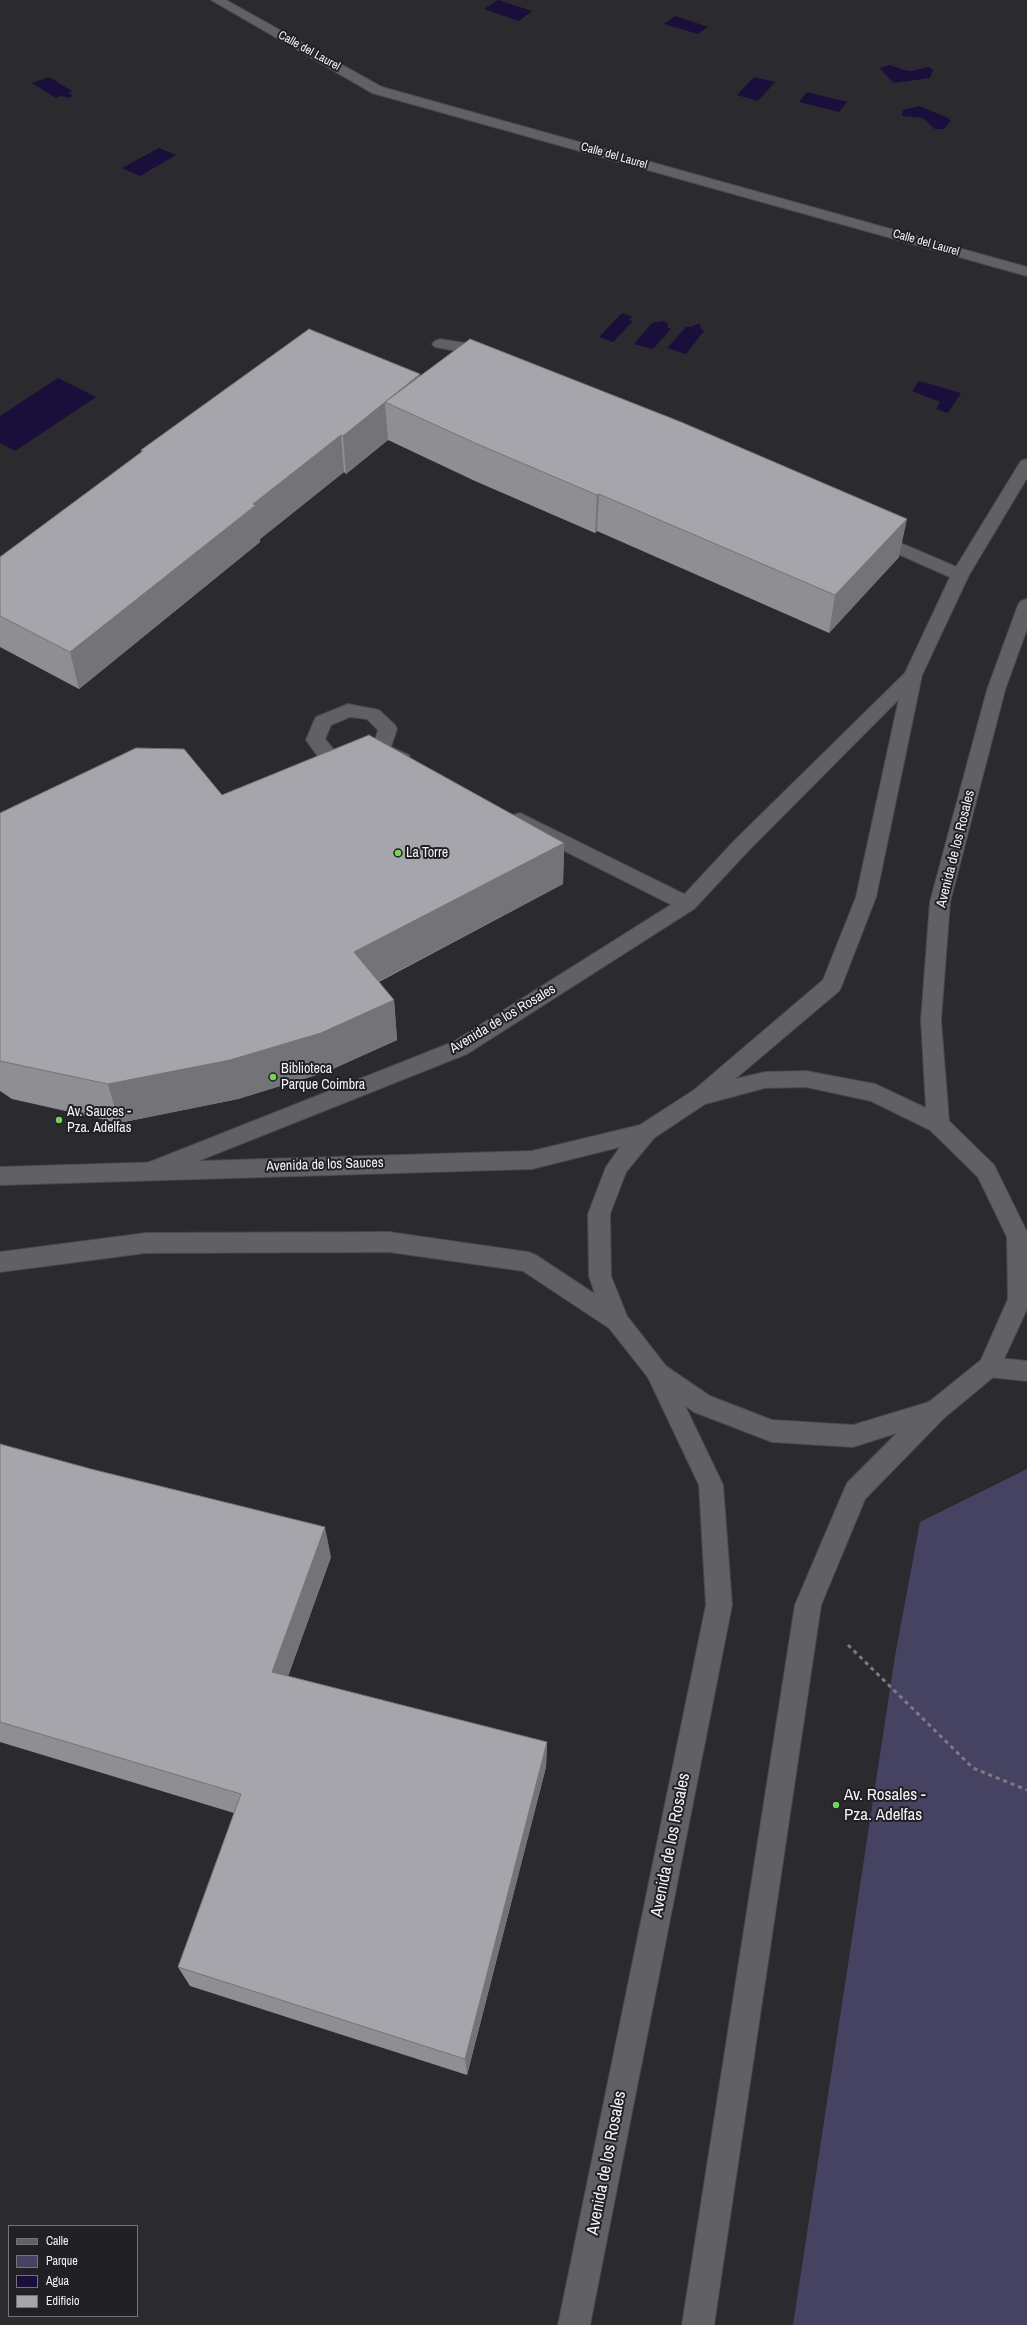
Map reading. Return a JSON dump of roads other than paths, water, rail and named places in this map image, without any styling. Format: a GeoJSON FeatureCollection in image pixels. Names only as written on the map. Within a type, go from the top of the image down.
{"type":"FeatureCollection","features":[{"type":"Feature","properties":{"kind":"street","name":"Calle del Laurel"},"geometry":{"type":"LineString","coordinates":[[217,0],[377,90],[1027,272]]}},
{"type":"Feature","properties":{"kind":"street"},"geometry":{"type":"LineString","coordinates":[[440,344],[507,355]]}},
{"type":"Feature","properties":{"kind":"street","name":"Avenida de los Rosales"},"geometry":{"type":"LineString","coordinates":[[699,1097],[832,985],[866,897],[912,675],[960,575],[1027,464]]}},
{"type":"Feature","properties":{"kind":"street"},"geometry":{"type":"LineString","coordinates":[[859,530],[960,575]]}},
{"type":"Feature","properties":{"kind":"street","name":"Avenida de los Rosales"},"geometry":{"type":"LineString","coordinates":[[938,1124],[931,1020],[940,902],[996,690],[1027,605]]}},
{"type":"Feature","properties":{"kind":"street","name":"Avenida de los Rosales"},"geometry":{"type":"LineString","coordinates":[[150,1171],[460,1048],[687,904],[742,845],[912,675]]}},
{"type":"Feature","properties":{"kind":"street"},"geometry":{"type":"LineString","coordinates":[[381,750],[417,768]]}},
{"type":"Feature","properties":{"kind":"street"},"geometry":{"type":"LineString","coordinates":[[502,811],[687,904]]}},
{"type":"Feature","properties":{"kind":"street"},"geometry":{"type":"LineString","coordinates":[[698,2325],[808,1605],[856,1491],[936,1410],[989,1367],[1020,1300],[1018,1237],[986,1171],[938,1124],[875,1093],[806,1079],[765,1080],[699,1097],[646,1132],[617,1167],[599,1214],[600,1276],[617,1321],[658,1373],[702,1404],[772,1431],[853,1436],[936,1410]]}},
{"type":"Feature","properties":{"kind":"street","name":"Avenida de los Sauces"},"geometry":{"type":"LineString","coordinates":[[0,1176],[532,1160],[646,1132]]}},
{"type":"Feature","properties":{"kind":"street"},"geometry":{"type":"LineString","coordinates":[[1007,1213],[1027,1230]]}},
{"type":"Feature","properties":{"kind":"street"},"geometry":{"type":"LineString","coordinates":[[0,1262],[146,1243],[389,1242],[528,1262],[617,1321]]}},
{"type":"Feature","properties":{"kind":"street"},"geometry":{"type":"LineString","coordinates":[[989,1367],[1027,1371]]}},
{"type":"Feature","properties":{"kind":"street","name":"Avenida de los Rosales"},"geometry":{"type":"LineString","coordinates":[[574,2325],[719,1605],[711,1485],[658,1373]]}},
{"type":"Feature","properties":{"kind":"water"},"geometry":{"type":"Polygon","coordinates":[[[498,0],[532,11],[519,21],[484,9],[498,0]]]}},
{"type":"Feature","properties":{"kind":"water"},"geometry":{"type":"Polygon","coordinates":[[[675,16],[708,27],[698,34],[664,24],[675,16]]]}},
{"type":"Feature","properties":{"kind":"water"},"geometry":{"type":"Polygon","coordinates":[[[890,65],[912,71],[929,67],[933,70],[930,78],[893,83],[880,68],[890,65]]]}},
{"type":"Feature","properties":{"kind":"water"},"geometry":{"type":"Polygon","coordinates":[[[49,77],[72,91],[68,93],[72,95],[70,98],[61,96],[56,98],[32,83],[49,77]]]}},
{"type":"Feature","properties":{"kind":"water"},"geometry":{"type":"Polygon","coordinates":[[[754,77],[775,82],[758,101],[737,95],[754,77]]]}},
{"type":"Feature","properties":{"kind":"water"},"geometry":{"type":"Polygon","coordinates":[[[807,92],[847,102],[839,112],[799,102],[807,92]]]}},
{"type":"Feature","properties":{"kind":"water"},"geometry":{"type":"Polygon","coordinates":[[[919,106],[948,118],[951,121],[944,129],[935,129],[923,118],[902,116],[903,110],[919,106]]]}},
{"type":"Feature","properties":{"kind":"water"},"geometry":{"type":"Polygon","coordinates":[[[159,148],[176,155],[140,176],[122,168],[159,148]]]}},
{"type":"Feature","properties":{"kind":"water"},"geometry":{"type":"Polygon","coordinates":[[[622,313],[632,317],[628,320],[633,321],[613,342],[599,337],[622,313]]]}},
{"type":"Feature","properties":{"kind":"water"},"geometry":{"type":"Polygon","coordinates":[[[664,321],[668,324],[667,327],[671,329],[653,349],[634,344],[652,323],[664,321]]]}},
{"type":"Feature","properties":{"kind":"water"},"geometry":{"type":"Polygon","coordinates":[[[697,324],[701,325],[700,328],[704,331],[686,354],[667,348],[686,327],[692,327],[697,324]]]}},
{"type":"Feature","properties":{"kind":"water"},"geometry":{"type":"Polygon","coordinates":[[[58,378],[96,397],[15,451],[0,443],[0,416],[58,378]]]}},
{"type":"Feature","properties":{"kind":"water"},"geometry":{"type":"Polygon","coordinates":[[[919,381],[961,393],[948,413],[936,409],[940,402],[912,391],[919,381]]]}},
{"type":"Feature","properties":{"kind":"place","name":"La Torre"},"geometry":{"type":"Point","coordinates":[398,853]}},
{"type":"Feature","properties":{"kind":"place","name":"Biblioteca Parque Coimbra"},"geometry":{"type":"Point","coordinates":[273,1077]}},
{"type":"Feature","properties":{"kind":"place","name":"Av. Sauces - Pza. Adelfas"},"geometry":{"type":"Point","coordinates":[59,1120]}},
{"type":"Feature","properties":{"kind":"place","name":"Av. Rosales - Pza. Adelfas"},"geometry":{"type":"Point","coordinates":[836,1805]}}]}
